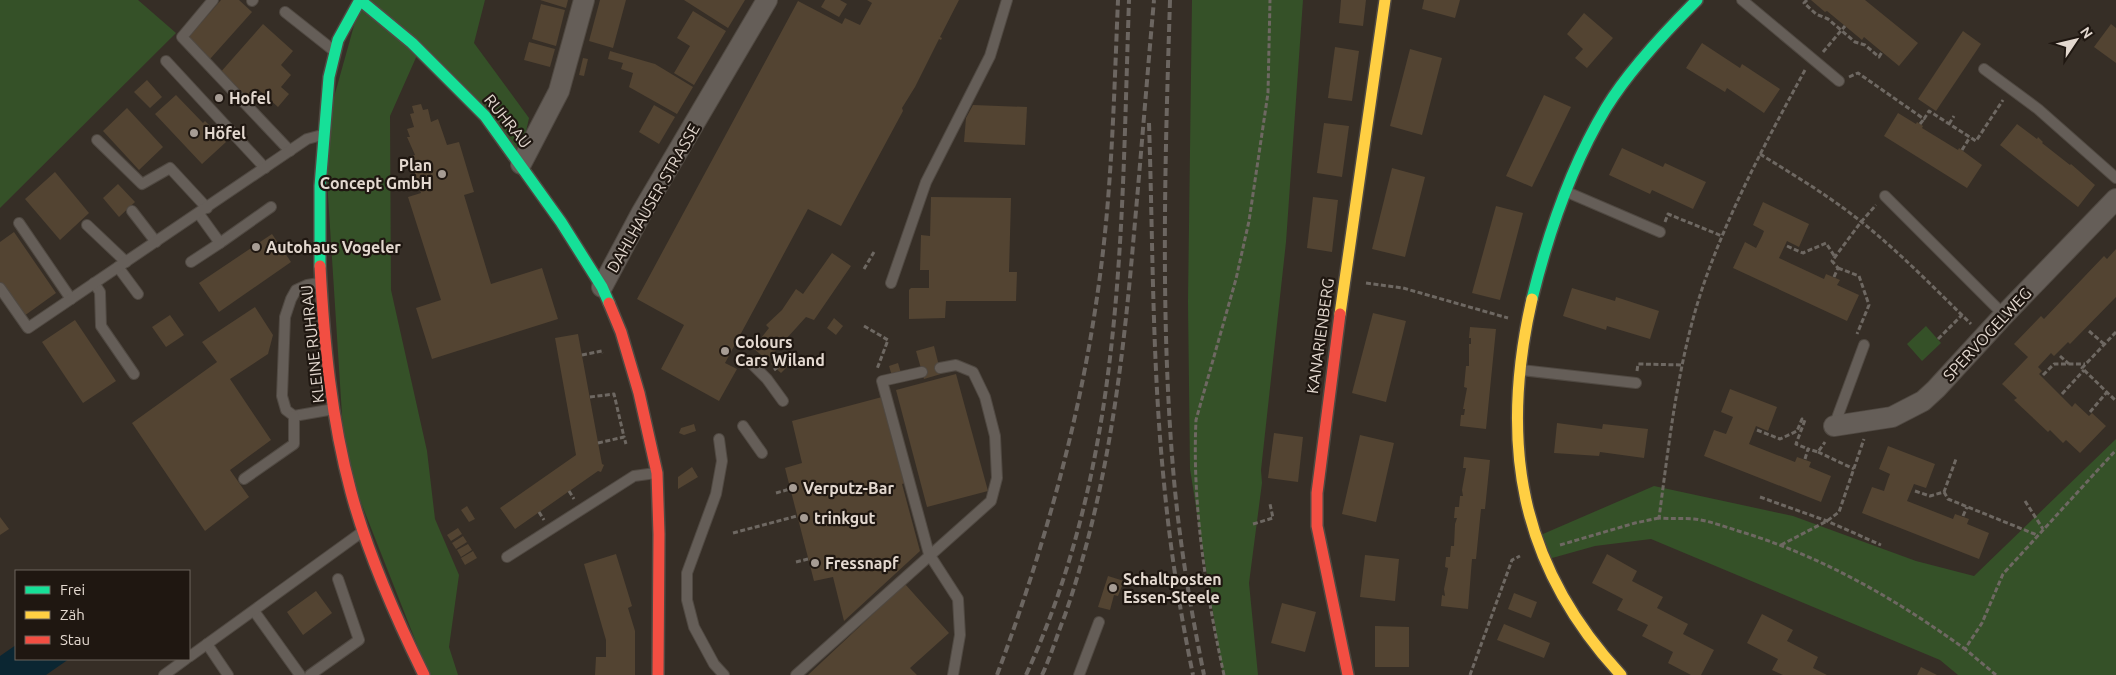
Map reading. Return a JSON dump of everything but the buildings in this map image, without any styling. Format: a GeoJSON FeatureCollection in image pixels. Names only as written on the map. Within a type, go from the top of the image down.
{"type":"FeatureCollection","features":[{"type":"Feature","properties":{"kind":"street","name":"KLEINE RUHRAU"},"geometry":{"type":"LineString","coordinates":[[360,0],[334,51],[328,82],[323,134],[320,215],[325,332],[341,465],[363,532],[392,608],[422,674]]}},
{"type":"Feature","properties":{"kind":"street","name":"RUHRAU"},"geometry":{"type":"LineString","coordinates":[[360,0],[390,22],[452,81],[485,116],[521,164],[577,246],[602,287]]}},
{"type":"Feature","properties":{"kind":"street"},"geometry":{"type":"LineString","coordinates":[[521,164],[559,92],[584,0]]}},
{"type":"Feature","properties":{"kind":"street","name":"DAHLHAUSER STRASSE"},"geometry":{"type":"LineString","coordinates":[[658,675],[659,534],[657,473],[639,392],[621,332],[602,287],[642,212],[767,0]]}},
{"type":"Feature","properties":{"kind":"street","name":"KANARIENBERG"},"geometry":{"type":"LineString","coordinates":[[1348,675],[1317,526],[1316,493],[1385,0]]}},
{"type":"Feature","properties":{"kind":"street"},"geometry":{"type":"LineString","coordinates":[[1621,675],[1581,629],[1559,594],[1538,548],[1526,504],[1520,465],[1516,410],[1520,369],[1527,324],[1545,250],[1566,191],[1604,111],[1647,53],[1697,0]]}},
{"type":"Feature","properties":{"kind":"street","name":"SPERVOGELWEG"},"geometry":{"type":"LineString","coordinates":[[1834,426],[1892,417],[1923,401],[1936,390],[1984,336],[2116,199]]}},
{"type":"Feature","properties":{"kind":"lane"},"geometry":{"type":"LineString","coordinates":[[213,0],[182,38],[290,151]]}},
{"type":"Feature","properties":{"kind":"lane"},"geometry":{"type":"LineString","coordinates":[[891,283],[926,182],[990,56],[1007,0]]}},
{"type":"Feature","properties":{"kind":"lane"},"geometry":{"type":"LineString","coordinates":[[1742,0],[1839,81]]}},
{"type":"Feature","properties":{"kind":"lane"},"geometry":{"type":"LineString","coordinates":[[285,12],[334,51]]}},
{"type":"Feature","properties":{"kind":"lane"},"geometry":{"type":"LineString","coordinates":[[166,61],[264,168]]}},
{"type":"Feature","properties":{"kind":"lane"},"geometry":{"type":"LineString","coordinates":[[1984,69],[2038,109],[2116,178]]}},
{"type":"Feature","properties":{"kind":"lane"},"geometry":{"type":"LineString","coordinates":[[0,288],[28,328],[308,139],[323,134]]}},
{"type":"Feature","properties":{"kind":"lane"},"geometry":{"type":"LineString","coordinates":[[97,140],[142,184],[170,168],[203,211],[220,243]]}},
{"type":"Feature","properties":{"kind":"lane"},"geometry":{"type":"LineString","coordinates":[[1566,191],[1660,232]]}},
{"type":"Feature","properties":{"kind":"lane"},"geometry":{"type":"LineString","coordinates":[[1885,196],[2004,315]]}},
{"type":"Feature","properties":{"kind":"lane"},"geometry":{"type":"LineString","coordinates":[[191,262],[271,207]]}},
{"type":"Feature","properties":{"kind":"lane"},"geometry":{"type":"LineString","coordinates":[[132,211],[156,242]]}},
{"type":"Feature","properties":{"kind":"lane"},"geometry":{"type":"LineString","coordinates":[[20,223],[71,298]]}},
{"type":"Feature","properties":{"kind":"lane"},"geometry":{"type":"LineString","coordinates":[[87,225],[122,264],[138,294]]}},
{"type":"Feature","properties":{"kind":"lane"},"geometry":{"type":"LineString","coordinates":[[322,282],[307,285],[296,290],[291,299],[285,317],[282,396],[286,410],[294,416],[334,409]]}},
{"type":"Feature","properties":{"kind":"lane"},"geometry":{"type":"LineString","coordinates":[[94,283],[100,292],[101,326],[134,374]]}},
{"type":"Feature","properties":{"kind":"lane"},"geometry":{"type":"LineString","coordinates":[[1834,426],[1864,346]]}},
{"type":"Feature","properties":{"kind":"lane"},"geometry":{"type":"LineString","coordinates":[[750,362],[767,379],[783,401]]}},
{"type":"Feature","properties":{"kind":"lane"},"geometry":{"type":"LineString","coordinates":[[796,675],[929,554],[991,501],[997,478],[995,436],[985,397],[973,372],[956,364],[940,368]]}},
{"type":"Feature","properties":{"kind":"lane"},"geometry":{"type":"LineString","coordinates":[[1520,369],[1636,383]]}},
{"type":"Feature","properties":{"kind":"lane"},"geometry":{"type":"LineString","coordinates":[[922,372],[882,381],[929,554],[958,599],[960,635],[953,675]]}},
{"type":"Feature","properties":{"kind":"lane"},"geometry":{"type":"LineString","coordinates":[[244,479],[294,444],[294,416]]}},
{"type":"Feature","properties":{"kind":"lane"},"geometry":{"type":"LineString","coordinates":[[743,426],[762,453]]}},
{"type":"Feature","properties":{"kind":"lane"},"geometry":{"type":"LineString","coordinates":[[719,439],[722,461],[716,494],[687,573],[687,600],[694,627],[714,664],[724,675]]}},
{"type":"Feature","properties":{"kind":"lane"},"geometry":{"type":"LineString","coordinates":[[507,558],[634,476],[657,473]]}},
{"type":"Feature","properties":{"kind":"lane"},"geometry":{"type":"LineString","coordinates":[[190,657],[363,532]]}},
{"type":"Feature","properties":{"kind":"lane"},"geometry":{"type":"LineString","coordinates":[[310,675],[360,640],[338,578]]}},
{"type":"Feature","properties":{"kind":"lane"},"geometry":{"type":"LineString","coordinates":[[254,611],[300,675]]}},
{"type":"Feature","properties":{"kind":"lane"},"geometry":{"type":"LineString","coordinates":[[1079,675],[1099,622]]}},
{"type":"Feature","properties":{"kind":"lane"},"geometry":{"type":"LineString","coordinates":[[207,644],[228,675]]}},
{"type":"Feature","properties":{"kind":"lane"},"geometry":{"type":"LineString","coordinates":[[164,675],[185,660]]}},
{"type":"Feature","properties":{"kind":"path"},"geometry":{"type":"LineString","coordinates":[[1224,675],[1210,602],[1200,525],[1196,420],[1236,279],[1249,221],[1268,92],[1270,0]]}},
{"type":"Feature","properties":{"kind":"path"},"geometry":{"type":"LineString","coordinates":[[1807,0],[1804,3],[1816,14],[1828,19],[1855,42],[1865,44],[1879,57],[1882,52]]}},
{"type":"Feature","properties":{"kind":"path"},"geometry":{"type":"LineString","coordinates":[[1660,518],[1674,410],[1689,336],[1707,274],[1734,205],[1760,154],[1814,60],[1846,26]]}},
{"type":"Feature","properties":{"kind":"path"},"geometry":{"type":"LineString","coordinates":[[1839,81],[1858,73],[1924,118]]}},
{"type":"Feature","properties":{"kind":"path"},"geometry":{"type":"LineString","coordinates":[[1920,124],[1929,111],[1976,141],[2010,89]]}},
{"type":"Feature","properties":{"kind":"path"},"geometry":{"type":"LineString","coordinates":[[1949,124],[1954,116]]}},
{"type":"Feature","properties":{"kind":"path"},"geometry":{"type":"LineString","coordinates":[[1962,150],[1970,137]]}},
{"type":"Feature","properties":{"kind":"path"},"geometry":{"type":"LineString","coordinates":[[1760,154],[1805,182],[1861,222],[1914,267],[1984,336]]}},
{"type":"Feature","properties":{"kind":"path"},"geometry":{"type":"LineString","coordinates":[[1864,346],[1853,342],[1869,305],[1859,276],[1838,268],[1832,261],[1861,222],[1885,196]]}},
{"type":"Feature","properties":{"kind":"path"},"geometry":{"type":"LineString","coordinates":[[1660,232],[1668,214],[1722,236]]}},
{"type":"Feature","properties":{"kind":"path"},"geometry":{"type":"LineString","coordinates":[[1787,246],[1803,253],[1826,243],[1835,257]]}},
{"type":"Feature","properties":{"kind":"path"},"geometry":{"type":"LineString","coordinates":[[864,269],[874,252]]}},
{"type":"Feature","properties":{"kind":"path"},"geometry":{"type":"LineString","coordinates":[[1834,277],[1838,268]]}},
{"type":"Feature","properties":{"kind":"path"},"geometry":{"type":"LineString","coordinates":[[1345,279],[1431,295],[1527,324]]}},
{"type":"Feature","properties":{"kind":"path"},"geometry":{"type":"LineString","coordinates":[[1938,339],[1962,315]]}},
{"type":"Feature","properties":{"kind":"path"},"geometry":{"type":"LineString","coordinates":[[864,326],[888,340],[877,370]]}},
{"type":"Feature","properties":{"kind":"path"},"geometry":{"type":"LineString","coordinates":[[2089,330],[2104,344]]}},
{"type":"Feature","properties":{"kind":"path"},"geometry":{"type":"LineString","coordinates":[[2062,394],[2084,370],[2082,368],[2116,332]]}},
{"type":"Feature","properties":{"kind":"path"},"geometry":{"type":"LineString","coordinates":[[582,355],[602,351],[604,359]]}},
{"type":"Feature","properties":{"kind":"path"},"geometry":{"type":"LineString","coordinates":[[2060,356],[2069,364]]}},
{"type":"Feature","properties":{"kind":"path"},"geometry":{"type":"LineString","coordinates":[[776,368],[789,358]]}},
{"type":"Feature","properties":{"kind":"path"},"geometry":{"type":"LineString","coordinates":[[1636,383],[1638,364],[1683,365]]}},
{"type":"Feature","properties":{"kind":"path"},"geometry":{"type":"LineString","coordinates":[[2043,375],[2054,364],[2086,364]]}},
{"type":"Feature","properties":{"kind":"path"},"geometry":{"type":"LineString","coordinates":[[2084,370],[2116,401]]}},
{"type":"Feature","properties":{"kind":"path"},"geometry":{"type":"LineString","coordinates":[[612,386],[634,476]]}},
{"type":"Feature","properties":{"kind":"path"},"geometry":{"type":"LineString","coordinates":[[2090,412],[2107,392]]}},
{"type":"Feature","properties":{"kind":"path"},"geometry":{"type":"LineString","coordinates":[[590,396],[614,394]]}},
{"type":"Feature","properties":{"kind":"path"},"geometry":{"type":"LineString","coordinates":[[1757,430],[1780,439],[1797,431],[1802,419],[1805,420],[1796,444],[1854,469]]}},
{"type":"Feature","properties":{"kind":"path"},"geometry":{"type":"LineString","coordinates":[[1781,545],[1827,521],[1839,512],[1870,421]]}},
{"type":"Feature","properties":{"kind":"path"},"geometry":{"type":"LineString","coordinates":[[1818,452],[1834,426]]}},
{"type":"Feature","properties":{"kind":"path"},"geometry":{"type":"LineString","coordinates":[[598,443],[624,437]]}},
{"type":"Feature","properties":{"kind":"path"},"geometry":{"type":"LineString","coordinates":[[1804,459],[1808,449]]}},
{"type":"Feature","properties":{"kind":"path"},"geometry":{"type":"LineString","coordinates":[[1965,649],[1982,624],[2004,574],[2116,450]]}},
{"type":"Feature","properties":{"kind":"path"},"geometry":{"type":"LineString","coordinates":[[1956,459],[1944,492],[1948,499],[2038,536]]}},
{"type":"Feature","properties":{"kind":"path"},"geometry":{"type":"LineString","coordinates":[[776,493],[790,489]]}},
{"type":"Feature","properties":{"kind":"path"},"geometry":{"type":"LineString","coordinates":[[1915,491],[1930,496],[1944,492]]}},
{"type":"Feature","properties":{"kind":"path"},"geometry":{"type":"LineString","coordinates":[[1760,497],[1827,521],[1881,545]]}},
{"type":"Feature","properties":{"kind":"path"},"geometry":{"type":"LineString","coordinates":[[2025,501],[2043,529]]}},
{"type":"Feature","properties":{"kind":"path"},"geometry":{"type":"LineString","coordinates":[[1253,524],[1273,518],[1270,504]]}},
{"type":"Feature","properties":{"kind":"path"},"geometry":{"type":"LineString","coordinates":[[1963,516],[1967,507]]}},
{"type":"Feature","properties":{"kind":"path"},"geometry":{"type":"LineString","coordinates":[[733,533],[797,516]]}},
{"type":"Feature","properties":{"kind":"path"},"geometry":{"type":"LineString","coordinates":[[1470,675],[1512,560],[1538,548],[1660,518],[1694,519],[1711,522],[1781,545],[1826,564],[1922,618],[1965,649],[1996,675]]}},
{"type":"Feature","properties":{"kind":"path"},"geometry":{"type":"LineString","coordinates":[[796,562],[808,559]]}},
{"type":"Feature","properties":{"kind":"green space"},"geometry":{"type":"Polygon","coordinates":[[[0,0],[138,0],[176,33],[0,208],[0,0]]]}},
{"type":"Feature","properties":{"kind":"green space"},"geometry":{"type":"Polygon","coordinates":[[[366,0],[485,0],[474,43],[529,118],[520,159],[366,0]]]}},
{"type":"Feature","properties":{"kind":"green space"},"geometry":{"type":"Polygon","coordinates":[[[1192,0],[1303,0],[1286,242],[1261,470],[1262,483],[1249,583],[1258,675],[1223,675],[1190,469],[1188,302],[1192,0]]]}},
{"type":"Feature","properties":{"kind":"green space"},"geometry":{"type":"Polygon","coordinates":[[[360,4],[418,53],[390,116],[391,290],[427,451],[435,519],[459,575],[449,647],[458,675],[429,675],[345,462],[324,133],[360,4]]]}},
{"type":"Feature","properties":{"kind":"green space"},"geometry":{"type":"Polygon","coordinates":[[[1926,326],[1941,343],[1922,361],[1907,344],[1926,326]]]}},
{"type":"Feature","properties":{"kind":"green space"},"geometry":{"type":"Polygon","coordinates":[[[2116,439],[2116,675],[1958,675],[1940,660],[1651,539],[1595,546],[1545,560],[1536,537],[1654,486],[1793,516],[1916,561],[1974,576],[2116,439]]]}},
{"type":"Feature","properties":{"kind":"water"},"geometry":{"type":"Polygon","coordinates":[[[15,646],[15,660],[68,660],[46,675],[0,675],[0,656],[15,646]]]}},
{"type":"Feature","properties":{"kind":"railway"},"geometry":{"type":"LineString","coordinates":[[997,675],[1030,579],[1059,482],[1082,383],[1091,333],[1107,213],[1118,0]]}},
{"type":"Feature","properties":{"kind":"railway"},"geometry":{"type":"LineString","coordinates":[[1026,675],[1059,593],[1083,511],[1100,428],[1112,343],[1119,259],[1129,0]]}},
{"type":"Feature","properties":{"kind":"railway"},"geometry":{"type":"LineString","coordinates":[[1042,675],[1065,615],[1080,568],[1103,474],[1112,426],[1130,282],[1154,0]]}},
{"type":"Feature","properties":{"kind":"railway"},"geometry":{"type":"LineString","coordinates":[[1170,0],[1165,240],[1165,300],[1170,420],[1176,505],[1190,603],[1204,675]]}},
{"type":"Feature","properties":{"kind":"railway"},"geometry":{"type":"LineString","coordinates":[[1149,123],[1155,348],[1160,438],[1172,556],[1193,675]]}},
{"type":"Feature","properties":{"kind":"traffic: fast"},"geometry":{"type":"LineString","coordinates":[[360,0],[412,43],[485,116],[561,222],[602,287],[609,303]]}},
{"type":"Feature","properties":{"kind":"traffic: fast"},"geometry":{"type":"LineString","coordinates":[[320,266],[320,186],[329,77],[338,40],[360,0]]}},
{"type":"Feature","properties":{"kind":"traffic: fast"},"geometry":{"type":"LineString","coordinates":[[1532,299],[1553,225],[1571,177],[1593,130],[1615,94],[1637,65],[1697,0]]}},
{"type":"Feature","properties":{"kind":"traffic: slow"},"geometry":{"type":"LineString","coordinates":[[1340,314],[1385,0]]}},
{"type":"Feature","properties":{"kind":"traffic: slow"},"geometry":{"type":"LineString","coordinates":[[1532,299],[1522,352],[1518,403],[1519,452],[1526,500],[1539,546],[1559,590],[1587,633],[1621,675]]}},
{"type":"Feature","properties":{"kind":"traffic: jam"},"geometry":{"type":"LineString","coordinates":[[320,266],[333,408],[351,492],[383,585],[424,675]]}},
{"type":"Feature","properties":{"kind":"traffic: jam"},"geometry":{"type":"LineString","coordinates":[[609,303],[621,332],[639,393],[657,473],[659,534],[658,675]]}},
{"type":"Feature","properties":{"kind":"traffic: jam"},"geometry":{"type":"LineString","coordinates":[[1340,314],[1317,493],[1317,526],[1348,675]]}},
{"type":"Feature","properties":{"kind":"place","name":"Hofel"},"geometry":{"type":"Point","coordinates":[219,98]}},
{"type":"Feature","properties":{"kind":"place","name":"Höfel"},"geometry":{"type":"Point","coordinates":[194,133]}},
{"type":"Feature","properties":{"kind":"place","name":"Plan Concept GmbH"},"geometry":{"type":"Point","coordinates":[442,174]}},
{"type":"Feature","properties":{"kind":"place","name":"Autohaus Vogeler"},"geometry":{"type":"Point","coordinates":[256,247]}},
{"type":"Feature","properties":{"kind":"place","name":"Colours Cars Wiland"},"geometry":{"type":"Point","coordinates":[725,351]}},
{"type":"Feature","properties":{"kind":"place","name":"Verputz-Bar"},"geometry":{"type":"Point","coordinates":[793,488]}},
{"type":"Feature","properties":{"kind":"place","name":"trinkgut"},"geometry":{"type":"Point","coordinates":[804,518]}},
{"type":"Feature","properties":{"kind":"place","name":"Fressnapf"},"geometry":{"type":"Point","coordinates":[815,563]}},
{"type":"Feature","properties":{"kind":"place","name":"Schaltposten Essen-Steele"},"geometry":{"type":"Point","coordinates":[1113,588]}}]}
